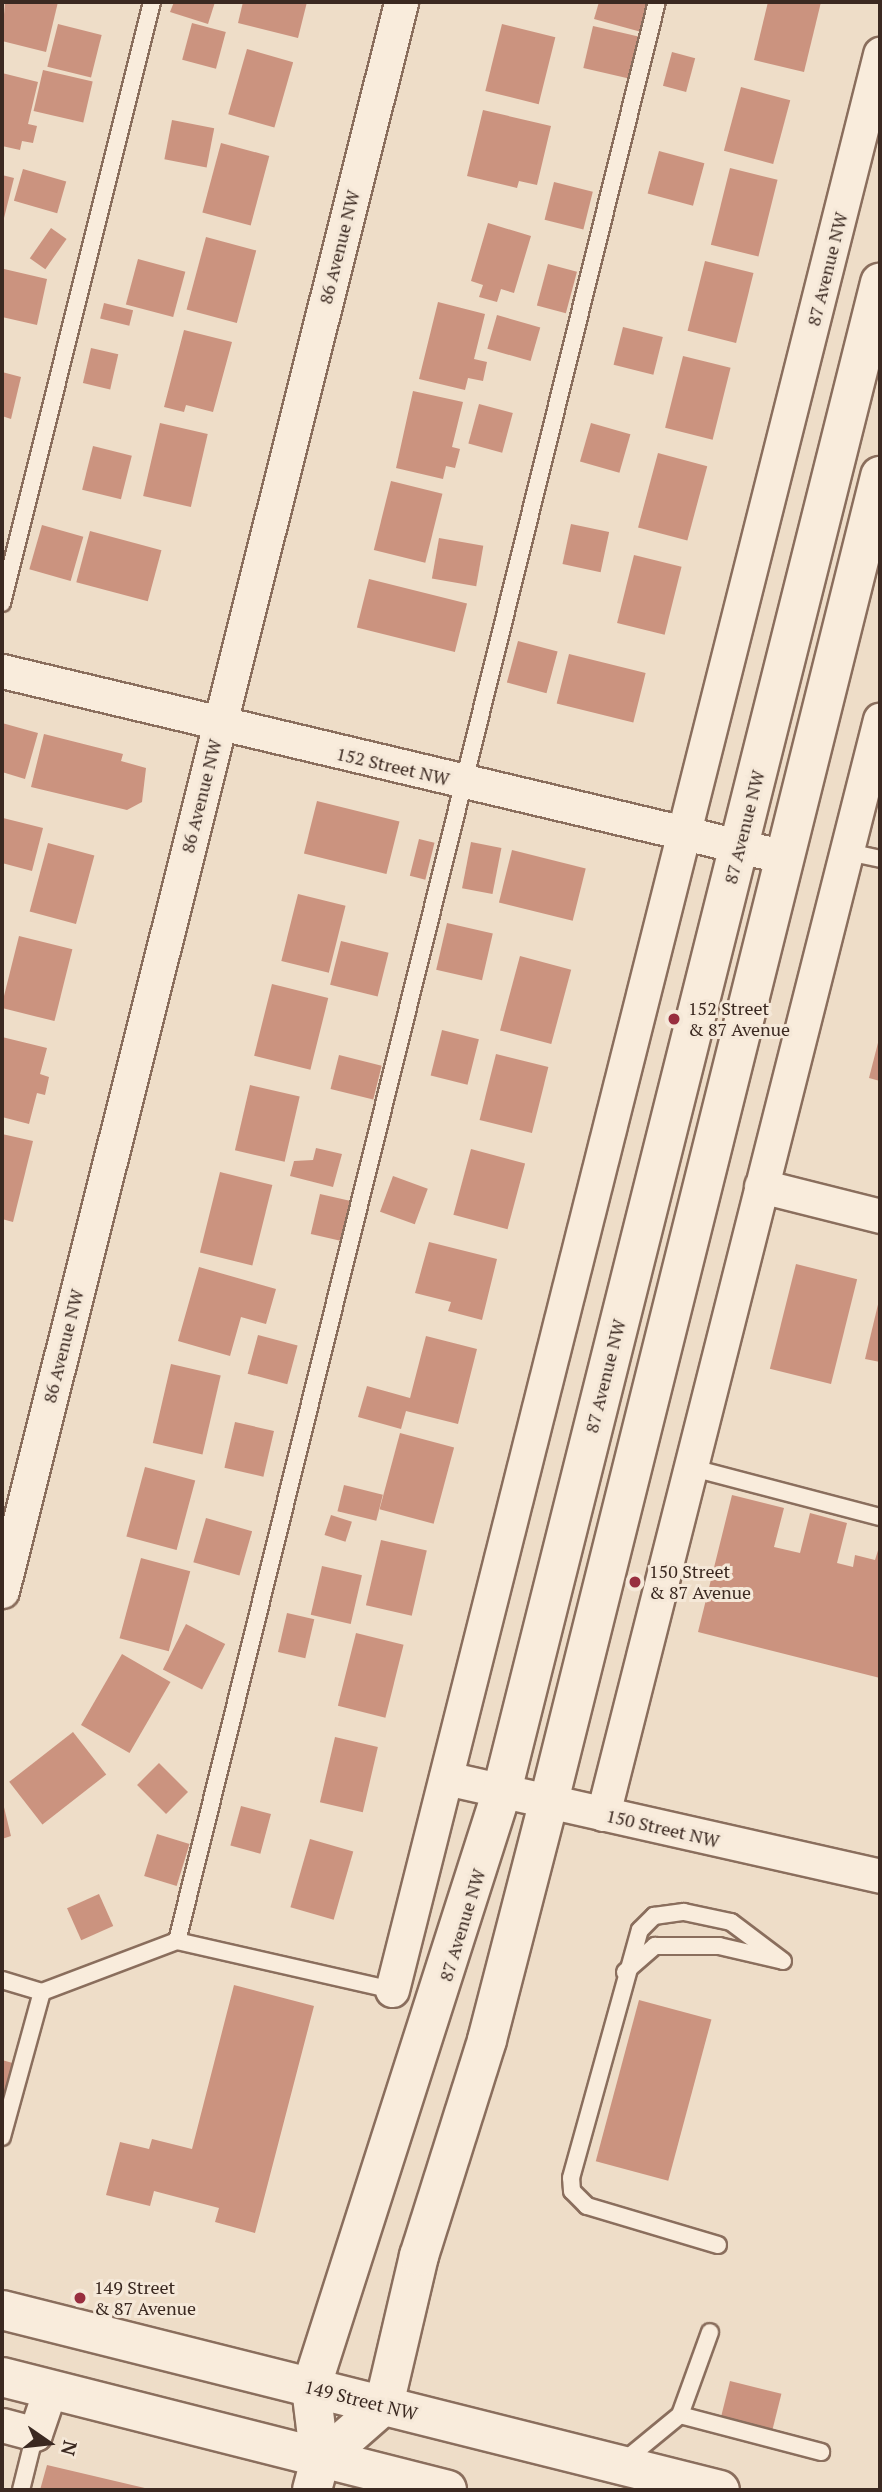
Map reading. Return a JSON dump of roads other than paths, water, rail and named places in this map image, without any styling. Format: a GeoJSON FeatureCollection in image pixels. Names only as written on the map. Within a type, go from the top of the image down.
{"type":"FeatureCollection","features":[{"type":"Feature","properties":{"kind":"main road","name":"87 Avenue NW"},"geometry":{"type":"LineString","coordinates":[[316,2476],[311,2388],[502,1791],[880,282]]}},
{"type":"Feature","properties":{"kind":"main road"},"geometry":{"type":"LineString","coordinates":[[316,2476],[384,2405],[419,2256],[487,2040],[880,476]]}},
{"type":"Feature","properties":{"kind":"main road","name":"149 Street NW"},"geometry":{"type":"LineString","coordinates":[[2,2310],[720,2490]]}},
{"type":"Feature","properties":{"kind":"main road"},"geometry":{"type":"LineString","coordinates":[[2,2377],[316,2476],[447,2490]]}},
{"type":"Feature","properties":{"kind":"street","name":"86 Avenue NW"},"geometry":{"type":"LineString","coordinates":[[2,1591],[401,2]]}},
{"type":"Feature","properties":{"kind":"street","name":"87 Avenue NW"},"geometry":{"type":"LineString","coordinates":[[391,1990],[687,835],[880,54]]}},
{"type":"Feature","properties":{"kind":"street","name":"152 Street NW"},"geometry":{"type":"LineString","coordinates":[[2,671],[219,725],[785,857]]}},
{"type":"Feature","properties":{"kind":"street"},"geometry":{"type":"LineString","coordinates":[[603,1814],[693,1468],[761,1186],[880,719]]}},
{"type":"Feature","properties":{"kind":"street"},"geometry":{"type":"LineString","coordinates":[[761,1186],[880,1216]]}},
{"type":"Feature","properties":{"kind":"street","name":"150 Street NW"},"geometry":{"type":"LineString","coordinates":[[446,1778],[880,1876]]}},
{"type":"Feature","properties":{"kind":"street"},"geometry":{"type":"LineString","coordinates":[[2,2426],[34,2434],[50,2390]]}},
{"type":"Feature","properties":{"kind":"lane"},"geometry":{"type":"LineString","coordinates":[[2,603],[152,2]]}},
{"type":"Feature","properties":{"kind":"lane"},"geometry":{"type":"LineString","coordinates":[[177,1941],[657,2]]}},
{"type":"Feature","properties":{"kind":"lane"},"geometry":{"type":"LineString","coordinates":[[848,852],[880,859]]}},
{"type":"Feature","properties":{"kind":"lane"},"geometry":{"type":"LineString","coordinates":[[693,1468],[880,1517]]}},
{"type":"Feature","properties":{"kind":"lane"},"geometry":{"type":"LineString","coordinates":[[625,1972],[655,1946],[719,1946],[783,1961],[731,1922],[684,1912],[654,1916],[640,1930],[625,1972],[572,2191],[587,2206],[617,2218],[718,2245]]}},
{"type":"Feature","properties":{"kind":"lane"},"geometry":{"type":"LineString","coordinates":[[2,1980],[42,1992],[177,1941],[391,1990]]}},
{"type":"Feature","properties":{"kind":"lane"},"geometry":{"type":"LineString","coordinates":[[2,2137],[42,1992]]}},
{"type":"Feature","properties":{"kind":"lane"},"geometry":{"type":"LineString","coordinates":[[619,2465],[650,2445],[680,2415],[710,2332]]}},
{"type":"Feature","properties":{"kind":"lane"},"geometry":{"type":"LineString","coordinates":[[680,2415],[821,2452]]}},
{"type":"Feature","properties":{"kind":"lane"},"geometry":{"type":"LineString","coordinates":[[21,2490],[34,2434]]}},
{"type":"Feature","properties":{"kind":"place","name":"152 Street & 87 Avenue"},"geometry":{"type":"Point","coordinates":[674,1019]}},
{"type":"Feature","properties":{"kind":"place","name":"150 Street & 87 Avenue"},"geometry":{"type":"Point","coordinates":[635,1582]}},
{"type":"Feature","properties":{"kind":"place","name":"149 Street & 87 Avenue"},"geometry":{"type":"Point","coordinates":[80,2298]}}]}
